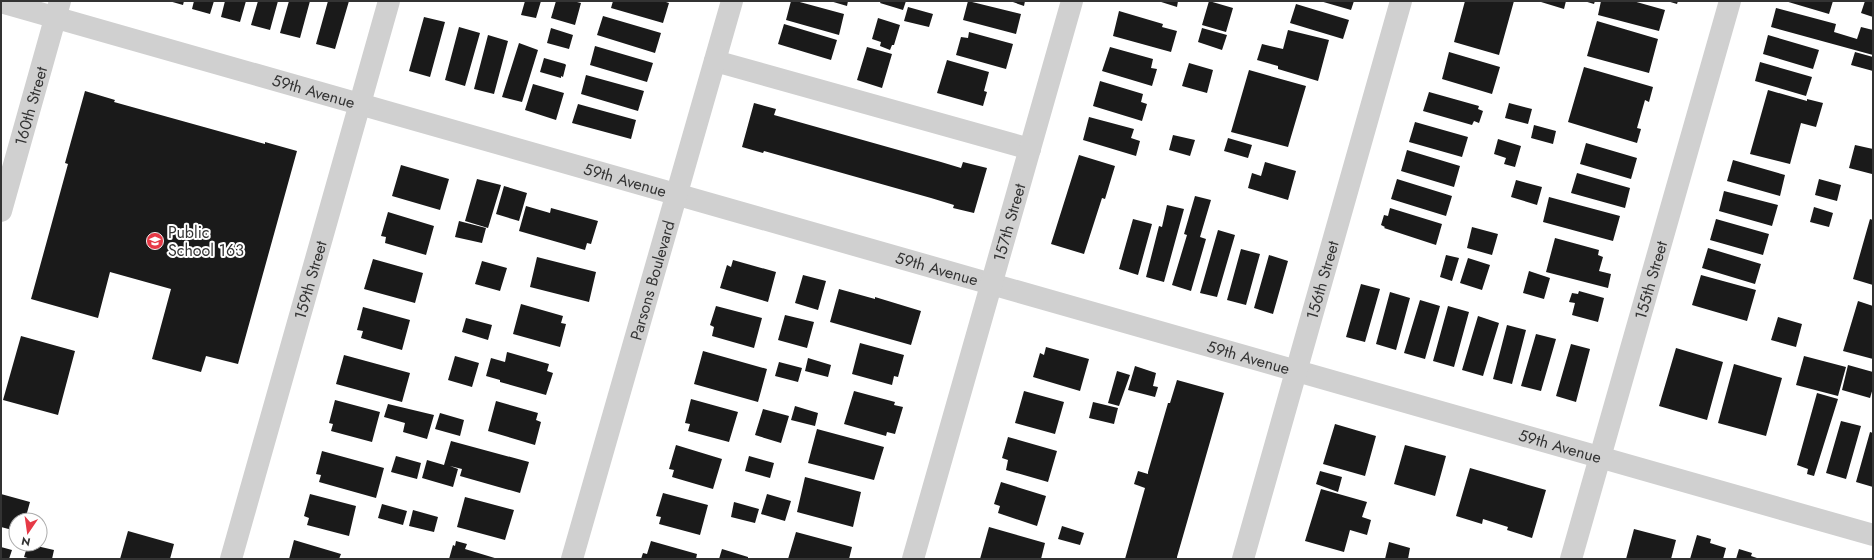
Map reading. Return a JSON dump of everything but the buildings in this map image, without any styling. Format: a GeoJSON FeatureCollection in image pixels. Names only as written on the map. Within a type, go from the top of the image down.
{"type":"FeatureCollection","features":[{"type":"Feature","properties":{"kind":"street","name":"159th Street"},"geometry":{"type":"LineString","coordinates":[[231,559],[389,1]]}},
{"type":"Feature","properties":{"kind":"street","name":"Parsons Boulevard"},"geometry":{"type":"LineString","coordinates":[[572,559],[732,1]]}},
{"type":"Feature","properties":{"kind":"street","name":"157th Street"},"geometry":{"type":"LineString","coordinates":[[913,559],[1072,1]]}},
{"type":"Feature","properties":{"kind":"street","name":"156th Street"},"geometry":{"type":"LineString","coordinates":[[1243,559],[1401,1]]}},
{"type":"Feature","properties":{"kind":"street","name":"155th Street"},"geometry":{"type":"LineString","coordinates":[[1571,559],[1730,1]]}},
{"type":"Feature","properties":{"kind":"street","name":"59th Avenue"},"geometry":{"type":"LineString","coordinates":[[1,2],[58,9],[360,104],[1873,535]]}},
{"type":"Feature","properties":{"kind":"street","name":"160th Street"},"geometry":{"type":"LineString","coordinates":[[1,211],[58,9]]}},
{"type":"Feature","properties":{"kind":"street"},"geometry":{"type":"LineString","coordinates":[[715,61],[1030,149]]}},
{"type":"Feature","properties":{"kind":"place","name":"Public School 163"},"geometry":{"type":"Point","coordinates":[155,241]}}]}
